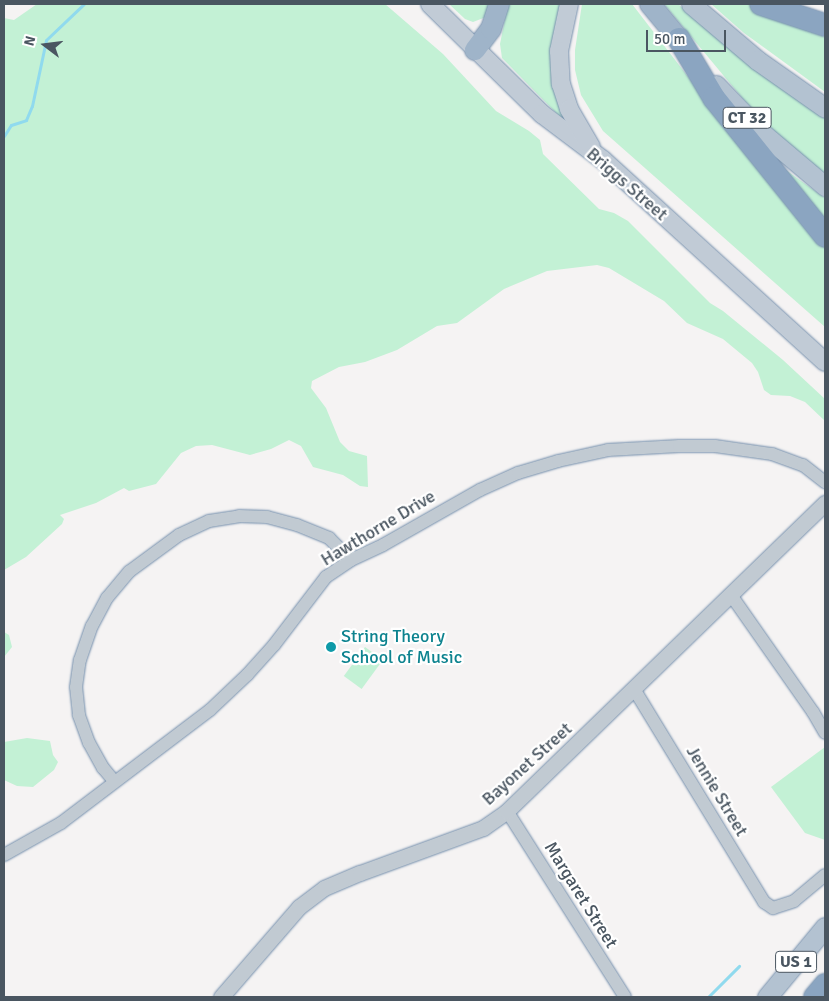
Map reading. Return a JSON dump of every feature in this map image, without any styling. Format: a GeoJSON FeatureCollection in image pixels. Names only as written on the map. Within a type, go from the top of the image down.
{"type":"FeatureCollection","features":[{"type":"Feature","properties":{"kind":"highway"},"geometry":{"type":"LineString","coordinates":[[475,50],[491,29],[498,4]]}},
{"type":"Feature","properties":{"kind":"highway","name":"CT 32"},"geometry":{"type":"LineString","coordinates":[[650,4],[679,39]]}},
{"type":"Feature","properties":{"kind":"highway"},"geometry":{"type":"LineString","coordinates":[[761,4],[825,25]]}},
{"type":"Feature","properties":{"kind":"highway"},"geometry":{"type":"LineString","coordinates":[[791,4],[825,21]]}},
{"type":"Feature","properties":{"kind":"highway"},"geometry":{"type":"LineString","coordinates":[[679,39],[714,98],[825,236]]}},
{"type":"Feature","properties":{"kind":"highway"},"geometry":{"type":"LineString","coordinates":[[815,997],[825,985]]}},
{"type":"Feature","properties":{"kind":"main road","name":"Briggs Street"},"geometry":{"type":"LineString","coordinates":[[430,4],[542,114],[597,156],[825,362]]}},
{"type":"Feature","properties":{"kind":"main road"},"geometry":{"type":"LineString","coordinates":[[569,4],[559,51],[561,84],[569,109],[597,156]]}},
{"type":"Feature","properties":{"kind":"main road"},"geometry":{"type":"LineString","coordinates":[[691,4],[757,60],[825,108]]}},
{"type":"Feature","properties":{"kind":"main road","name":"CT 32"},"geometry":{"type":"LineString","coordinates":[[679,39],[749,120],[825,186]]}},
{"type":"Feature","properties":{"kind":"main road","name":"US 1"},"geometry":{"type":"LineString","coordinates":[[767,997],[825,927]]}},
{"type":"Feature","properties":{"kind":"street","name":"Hawthorne Drive"},"geometry":{"type":"LineString","coordinates":[[4,855],[60,823],[210,710],[247,675],[274,644],[326,577],[351,560],[383,545],[480,490],[518,473],[558,461],[608,450],[678,446],[748,449],[798,462],[825,482]]}},
{"type":"Feature","properties":{"kind":"street","name":"Bayonet Street"},"geometry":{"type":"LineString","coordinates":[[221,997],[298,907],[324,888],[483,828],[507,810],[825,503]]}},
{"type":"Feature","properties":{"kind":"street"},"geometry":{"type":"LineString","coordinates":[[114,781],[103,768],[89,743],[79,716],[76,687],[80,660],[92,626],[107,598],[130,571],[179,535],[209,521],[239,516],[267,517],[297,525],[329,538],[351,560]]}},
{"type":"Feature","properties":{"kind":"street"},"geometry":{"type":"LineString","coordinates":[[731,595],[813,712],[825,733]]}},
{"type":"Feature","properties":{"kind":"street","name":"Jennie Street"},"geometry":{"type":"LineString","coordinates":[[634,689],[764,902],[774,908],[794,901],[825,875]]}},
{"type":"Feature","properties":{"kind":"street","name":"Margaret Street"},"geometry":{"type":"LineString","coordinates":[[507,810],[625,997]]}},
{"type":"Feature","properties":{"kind":"green space"},"geometry":{"type":"Polygon","coordinates":[[[37,4],[385,4],[443,54],[496,111],[540,140],[543,154],[599,209],[614,213],[628,221],[710,303],[723,311],[783,360],[825,399],[825,421],[805,402],[790,396],[771,395],[764,390],[758,372],[752,363],[723,339],[687,323],[664,301],[609,268],[597,265],[547,271],[504,289],[457,323],[437,326],[397,350],[365,362],[339,367],[312,381],[311,388],[326,408],[340,442],[349,451],[367,456],[368,487],[360,486],[343,475],[313,467],[301,446],[289,440],[271,449],[250,455],[212,445],[196,446],[181,453],[156,484],[129,491],[124,488],[96,503],[60,515],[64,519],[62,524],[26,557],[4,570],[4,18],[14,20],[37,4]]]}},
{"type":"Feature","properties":{"kind":"green space"},"geometry":{"type":"Polygon","coordinates":[[[449,4],[492,4],[486,17],[473,22],[465,19],[449,4]]]}},
{"type":"Feature","properties":{"kind":"green space"},"geometry":{"type":"Polygon","coordinates":[[[508,4],[561,4],[567,124],[502,58],[500,44],[508,4]]]}},
{"type":"Feature","properties":{"kind":"green space"},"geometry":{"type":"Polygon","coordinates":[[[582,4],[632,4],[699,91],[825,247],[825,327],[603,131],[581,95],[575,70],[575,50],[582,4]]]}},
{"type":"Feature","properties":{"kind":"green space"},"geometry":{"type":"Polygon","coordinates":[[[664,4],[678,4],[741,58],[825,118],[825,174],[778,135],[743,99],[664,4]]]}},
{"type":"Feature","properties":{"kind":"green space"},"geometry":{"type":"Polygon","coordinates":[[[711,4],[750,4],[770,15],[825,37],[825,92],[744,33],[711,4]]]}},
{"type":"Feature","properties":{"kind":"green space"},"geometry":{"type":"Polygon","coordinates":[[[783,168],[825,198],[825,225],[783,168]]]}},
{"type":"Feature","properties":{"kind":"green space"},"geometry":{"type":"Polygon","coordinates":[[[4,632],[9,635],[12,647],[4,657],[4,632]]]}},
{"type":"Feature","properties":{"kind":"green space"},"geometry":{"type":"Polygon","coordinates":[[[365,647],[383,660],[362,689],[344,676],[365,647]]]}},
{"type":"Feature","properties":{"kind":"green space"},"geometry":{"type":"Polygon","coordinates":[[[27,738],[50,741],[53,755],[58,762],[54,770],[33,787],[17,786],[4,780],[4,742],[27,738]]]}},
{"type":"Feature","properties":{"kind":"green space"},"geometry":{"type":"Polygon","coordinates":[[[825,747],[825,840],[805,833],[771,787],[825,747]]]}},
{"type":"Feature","properties":{"kind":"waterway"},"geometry":{"type":"LineString","coordinates":[[4,136],[11,125],[26,120],[32,106],[46,40],[84,4]]}},
{"type":"Feature","properties":{"kind":"waterway"},"geometry":{"type":"LineString","coordinates":[[708,997],[739,966]]}},
{"type":"Feature","properties":{"kind":"place","name":"String Theory School of Music"},"geometry":{"type":"Point","coordinates":[331,647]}}]}
